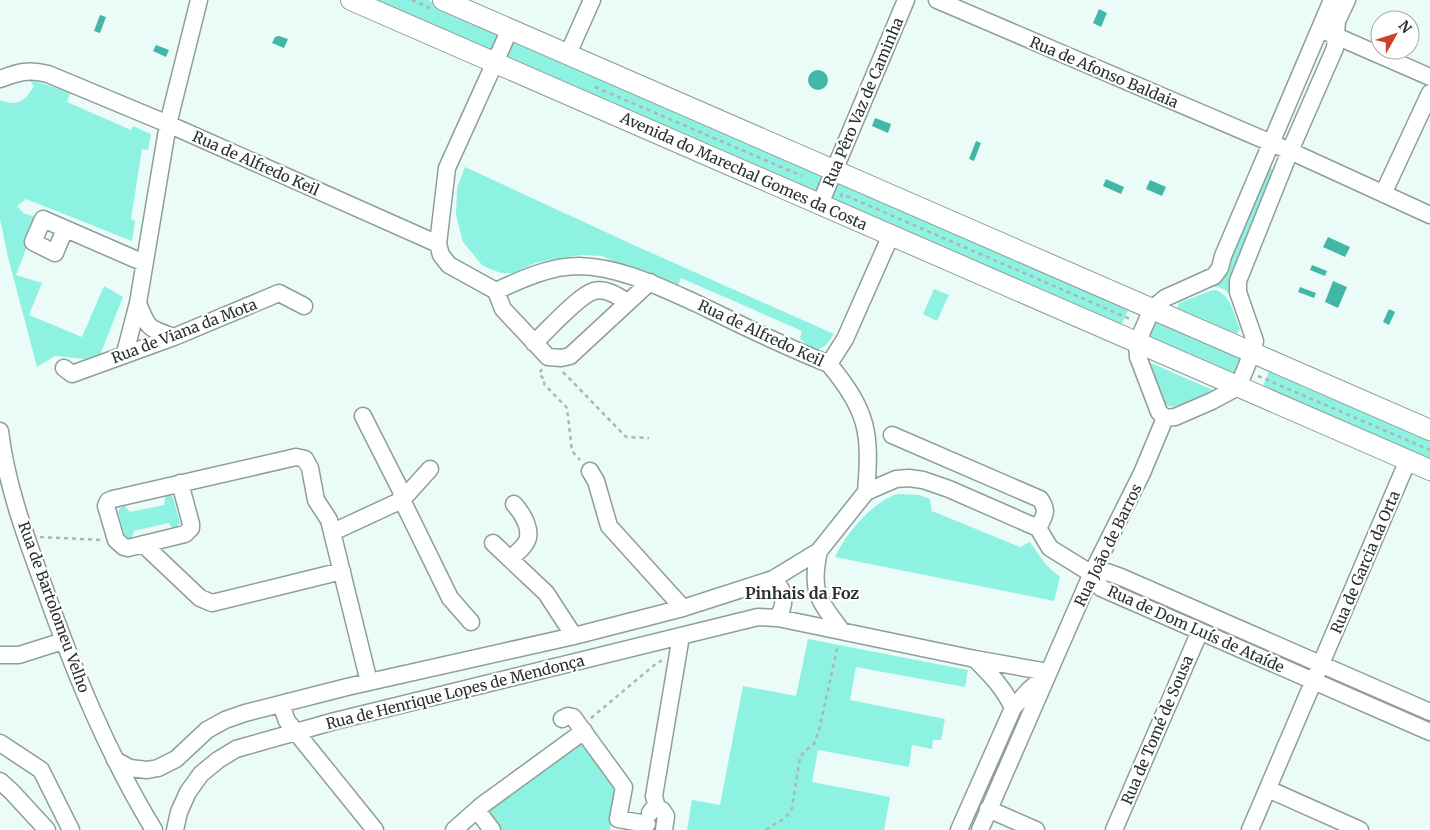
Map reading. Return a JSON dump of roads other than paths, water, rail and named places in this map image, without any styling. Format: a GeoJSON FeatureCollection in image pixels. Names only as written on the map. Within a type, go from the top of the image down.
{"type":"FeatureCollection","features":[{"type":"Feature","properties":{"kind":"main road","name":"Avenida do Marechal Gomes da Costa"},"geometry":{"type":"LineString","coordinates":[[350,0],[1430,470]]}},
{"type":"Feature","properties":{"kind":"main road"},"geometry":{"type":"LineString","coordinates":[[443,0],[1430,430]]}},
{"type":"Feature","properties":{"kind":"street"},"geometry":{"type":"LineString","coordinates":[[125,354],[138,303],[168,124],[199,0]]}},
{"type":"Feature","properties":{"kind":"street"},"geometry":{"type":"LineString","coordinates":[[568,54],[592,0]]}},
{"type":"Feature","properties":{"kind":"street","name":"Rua Pêro Vaz de Caminha"},"geometry":{"type":"LineString","coordinates":[[820,204],[906,0]]}},
{"type":"Feature","properties":{"kind":"street","name":"Rua de Afonso Baldaia"},"geometry":{"type":"LineString","coordinates":[[937,0],[1290,151],[1430,215]]}},
{"type":"Feature","properties":{"kind":"street"},"geometry":{"type":"LineString","coordinates":[[1332,0],[1223,256],[1220,268],[1214,276],[1165,298],[1152,309],[1137,342],[1140,363],[1159,412],[1165,418],[1175,417],[1212,402],[1238,387],[1255,341],[1238,292],[1238,281],[1290,151],[1335,48],[1337,21],[1347,0]]}},
{"type":"Feature","properties":{"kind":"street"},"geometry":{"type":"LineString","coordinates":[[1320,28],[1430,77]]}},
{"type":"Feature","properties":{"kind":"street"},"geometry":{"type":"LineString","coordinates":[[510,29],[447,168],[438,244],[441,255],[449,265],[496,290],[503,309],[534,343],[554,357],[570,356],[650,282]]}},
{"type":"Feature","properties":{"kind":"street","name":"Rua de Alfredo Keil"},"geometry":{"type":"LineString","coordinates":[[0,79],[21,71],[48,74],[168,124],[438,244]]}},
{"type":"Feature","properties":{"kind":"street"},"geometry":{"type":"LineString","coordinates":[[1384,194],[1430,93]]}},
{"type":"Feature","properties":{"kind":"street"},"geometry":{"type":"LineString","coordinates":[[65,229],[144,263]]}},
{"type":"Feature","properties":{"kind":"street"},"geometry":{"type":"LineString","coordinates":[[829,364],[845,339],[892,236]]}},
{"type":"Feature","properties":{"kind":"street","name":"Rua de Alfredo Keil"},"geometry":{"type":"LineString","coordinates":[[496,290],[530,276],[552,270],[577,266],[602,268],[650,282],[829,364],[846,385],[863,415],[869,448],[866,492]]}},
{"type":"Feature","properties":{"kind":"street"},"geometry":{"type":"LineString","coordinates":[[534,343],[582,297],[595,290],[613,293],[627,302]]}},
{"type":"Feature","properties":{"kind":"street","name":"Rua de Viana da Mota"},"geometry":{"type":"LineString","coordinates":[[64,368],[72,374],[174,337],[279,293],[304,306]]}},
{"type":"Feature","properties":{"kind":"street"},"geometry":{"type":"LineString","coordinates":[[138,303],[146,322],[155,330],[174,337]]}},
{"type":"Feature","properties":{"kind":"street"},"geometry":{"type":"LineString","coordinates":[[363,416],[401,491],[402,500],[450,598],[471,622]]}},
{"type":"Feature","properties":{"kind":"street","name":"Rua João de Barros"},"geometry":{"type":"LineString","coordinates":[[980,830],[1092,573],[1142,473],[1165,418]]}},
{"type":"Feature","properties":{"kind":"street","name":"Rua de Bartolomeu Velho"},"geometry":{"type":"LineString","coordinates":[[0,431],[6,466],[26,536],[63,641],[114,760],[154,830]]}},
{"type":"Feature","properties":{"kind":"street"},"geometry":{"type":"LineString","coordinates":[[892,435],[1040,500],[1046,512],[1038,528]]}},
{"type":"Feature","properties":{"kind":"street"},"geometry":{"type":"LineString","coordinates":[[180,484],[191,524],[191,528],[185,534],[128,548],[116,540],[106,506],[108,501],[113,499],[180,484],[301,457],[308,463],[316,500],[329,520],[333,532],[369,682]]}},
{"type":"Feature","properties":{"kind":"street","name":"Rua de Garcia da Orta"},"geometry":{"type":"LineString","coordinates":[[1322,664],[1408,460]]}},
{"type":"Feature","properties":{"kind":"street"},"geometry":{"type":"LineString","coordinates":[[333,532],[402,500],[430,469]]}},
{"type":"Feature","properties":{"kind":"street"},"geometry":{"type":"LineString","coordinates":[[590,471],[596,481],[610,526],[683,608]]}},
{"type":"Feature","properties":{"kind":"street"},"geometry":{"type":"LineString","coordinates":[[841,630],[823,605],[815,588],[815,568],[819,551],[866,492],[896,479],[923,480],[949,489],[1038,528],[1050,548],[1092,573]]}},
{"type":"Feature","properties":{"kind":"street"},"geometry":{"type":"LineString","coordinates":[[510,559],[526,543],[528,535],[521,511],[514,504]]}},
{"type":"Feature","properties":{"kind":"street"},"geometry":{"type":"LineString","coordinates":[[493,543],[546,592],[574,636]]}},
{"type":"Feature","properties":{"kind":"street"},"geometry":{"type":"LineString","coordinates":[[143,544],[200,598],[212,603],[342,571]]}},
{"type":"Feature","properties":{"kind":"street","name":"Rua de Henrique Lopes de Mendonça"},"geometry":{"type":"LineString","coordinates":[[114,760],[130,768],[147,770],[158,768],[176,759],[207,730],[225,720],[287,702],[574,636],[683,608],[773,579],[819,551]]}},
{"type":"Feature","properties":{"kind":"street","name":"Rua de Dom Luís de Ataíde"},"geometry":{"type":"LineString","coordinates":[[1430,712],[1121,577],[1107,572],[1092,573],[1101,588],[1430,732]]}},
{"type":"Feature","properties":{"kind":"street"},"geometry":{"type":"LineString","coordinates":[[773,579],[784,595],[783,607],[778,618]]}},
{"type":"Feature","properties":{"kind":"street","name":"Rua de Henrique Lopes de Mendonça"},"geometry":{"type":"LineString","coordinates":[[175,830],[179,812],[188,792],[201,774],[218,760],[236,749],[296,732],[758,617],[778,618],[974,659],[1048,672]]}},
{"type":"Feature","properties":{"kind":"street","name":"Rua de Tomé de Sousa"},"geometry":{"type":"LineString","coordinates":[[1114,830],[1200,631]]}},
{"type":"Feature","properties":{"kind":"street"},"geometry":{"type":"LineString","coordinates":[[657,808],[654,796],[681,636]]}},
{"type":"Feature","properties":{"kind":"street"},"geometry":{"type":"LineString","coordinates":[[0,656],[19,655],[63,641]]}},
{"type":"Feature","properties":{"kind":"street"},"geometry":{"type":"LineString","coordinates":[[974,659],[993,676],[1009,698],[1013,708]]}},
{"type":"Feature","properties":{"kind":"street"},"geometry":{"type":"LineString","coordinates":[[1250,830],[1322,664]]}},
{"type":"Feature","properties":{"kind":"street","name":"Rua João de Barros"},"geometry":{"type":"LineString","coordinates":[[959,830],[1013,708],[1028,690],[1048,672]]}},
{"type":"Feature","properties":{"kind":"street"},"geometry":{"type":"LineString","coordinates":[[287,702],[284,710],[287,721],[375,830]]}},
{"type":"Feature","properties":{"kind":"street"},"geometry":{"type":"LineString","coordinates":[[562,719],[568,716],[573,717],[624,787],[616,824],[647,827],[649,815],[652,810],[657,808]]}},
{"type":"Feature","properties":{"kind":"street"},"geometry":{"type":"LineString","coordinates":[[454,830],[477,810],[584,731]]}},
{"type":"Feature","properties":{"kind":"street"},"geometry":{"type":"LineString","coordinates":[[0,743],[41,770],[71,830]]}},
{"type":"Feature","properties":{"kind":"street"},"geometry":{"type":"LineString","coordinates":[[0,781],[47,830]]}},
{"type":"Feature","properties":{"kind":"street"},"geometry":{"type":"LineString","coordinates":[[1268,789],[1360,830]]}},
{"type":"Feature","properties":{"kind":"street"},"geometry":{"type":"LineString","coordinates":[[657,808],[662,810],[666,816],[664,830]]}},
{"type":"Feature","properties":{"kind":"street"},"geometry":{"type":"LineString","coordinates":[[477,810],[492,830]]}},
{"type":"Feature","properties":{"kind":"street"},"geometry":{"type":"LineString","coordinates":[[988,810],[1036,830]]}},
{"type":"Feature","properties":{"kind":"district","name":"Pinhais da Foz"},"geometry":{"type":"Point","coordinates":[802,593]}}]}
